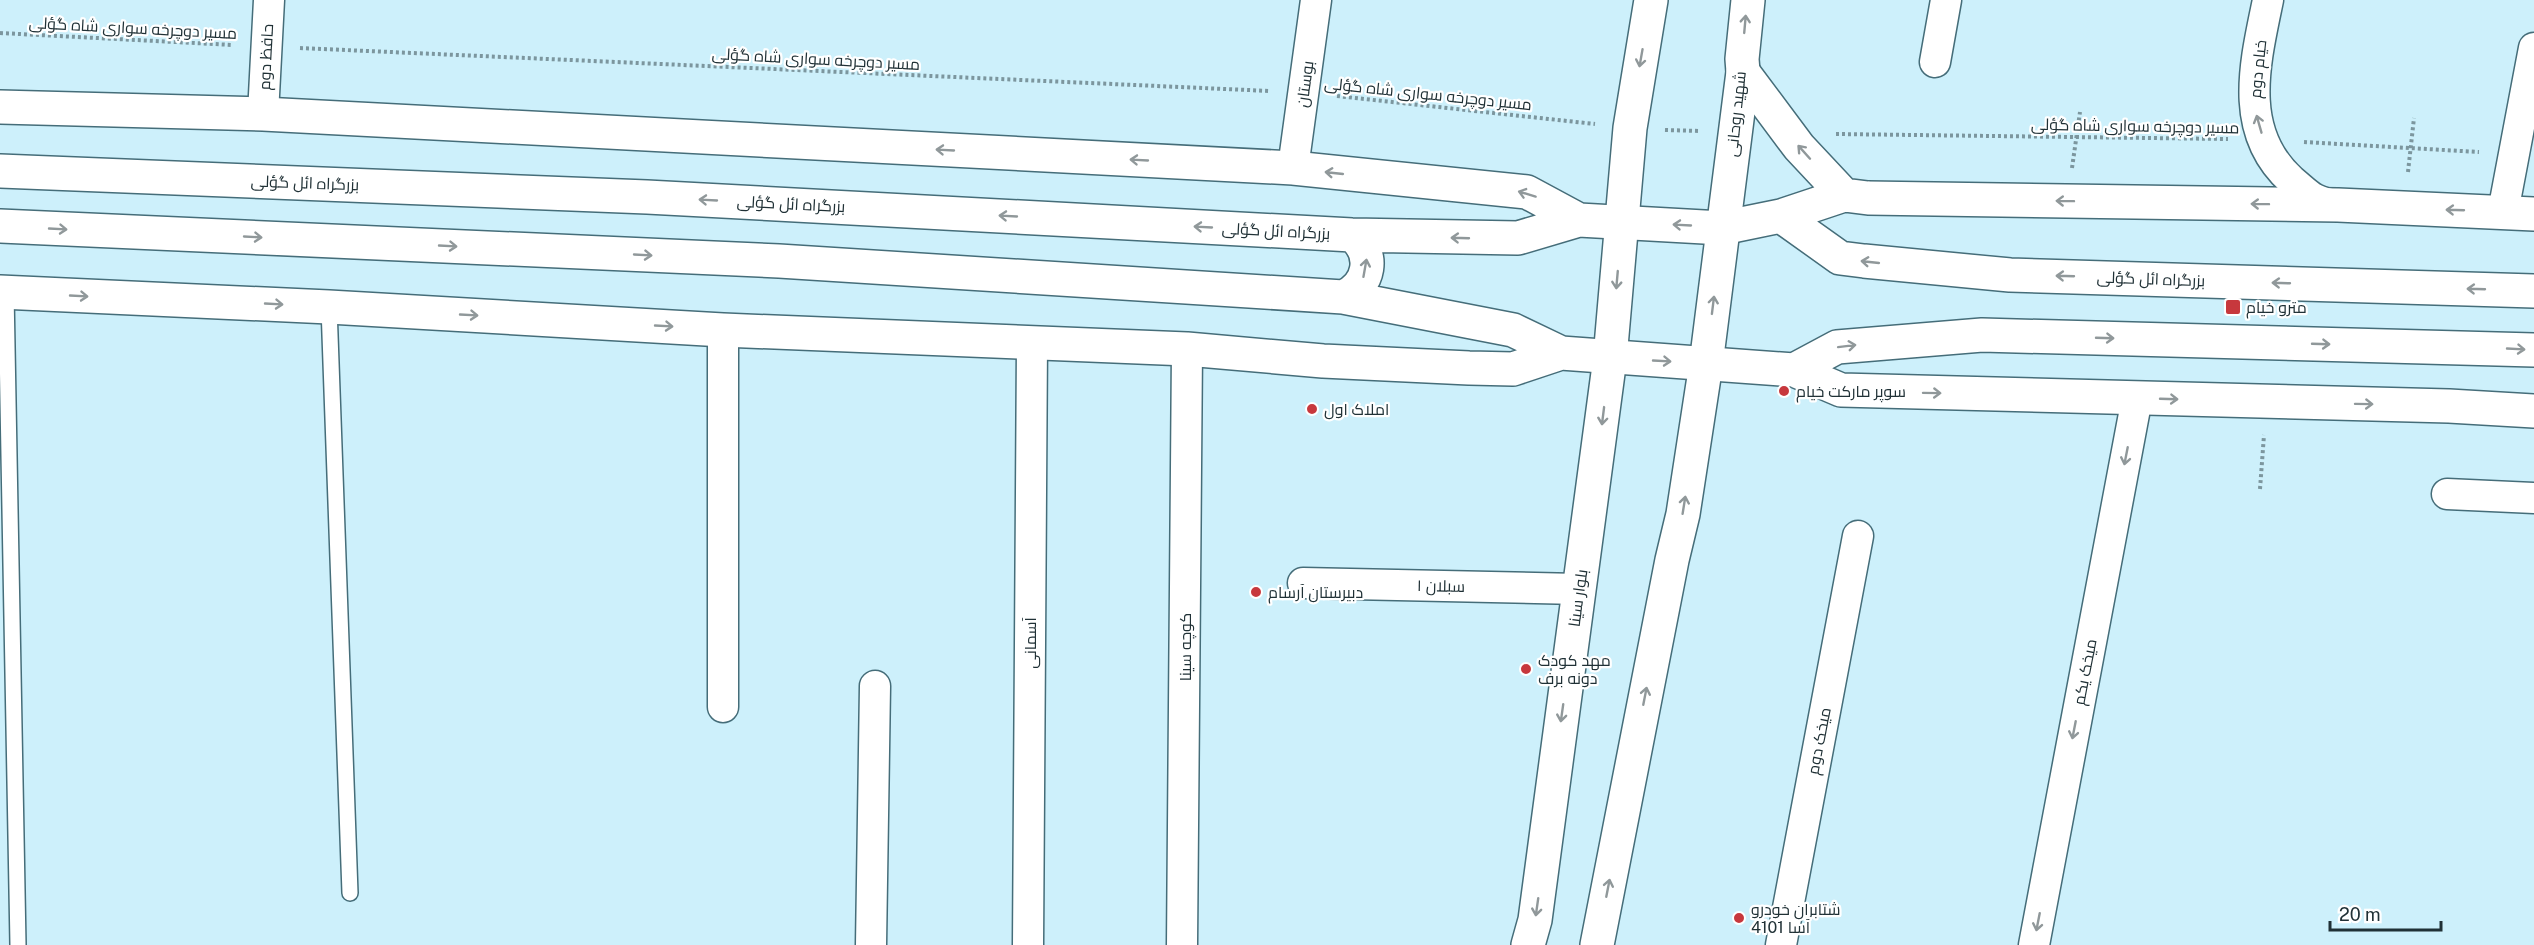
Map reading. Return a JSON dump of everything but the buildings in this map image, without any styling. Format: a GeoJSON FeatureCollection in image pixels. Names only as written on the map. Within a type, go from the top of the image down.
{"type":"FeatureCollection","features":[{"type":"Feature","properties":{"kind":"main road"},"geometry":{"type":"LineString","coordinates":[[1622,222],[1630,128],[1651,0]]}},
{"type":"Feature","properties":{"kind":"main road","name":"شهید روحانی"},"geometry":{"type":"LineString","coordinates":[[1706,364],[1743,72],[1742,59],[1748,0]]}},
{"type":"Feature","properties":{"kind":"main road"},"geometry":{"type":"LineString","coordinates":[[1743,72],[1799,147],[1844,195]]}},
{"type":"Feature","properties":{"kind":"main road"},"geometry":{"type":"LineString","coordinates":[[0,107],[263,114],[1293,168],[1527,192],[1579,220],[1722,228],[1781,216],[1844,195],[1868,198],[2338,205],[2518,213]]}},
{"type":"Feature","properties":{"kind":"main road","name":"بزرگراه ائل گؤلی"},"geometry":{"type":"LineString","coordinates":[[0,171],[635,196],[1352,235],[1518,238],[1579,220]]}},
{"type":"Feature","properties":{"kind":"main road","name":"بزرگراه ائل گؤلی"},"geometry":{"type":"LineString","coordinates":[[1781,216],[1840,258],[1864,261],[2010,274],[2534,291]]}},
{"type":"Feature","properties":{"kind":"main road","name":"بلوار سینا"},"geometry":{"type":"LineString","coordinates":[[1528,945],[1535,920],[1610,358],[1622,222]]}},
{"type":"Feature","properties":{"kind":"main road"},"geometry":{"type":"LineString","coordinates":[[0,226],[779,261],[1342,297],[1513,330],[1561,353],[1794,369],[1841,390],[2449,406],[2534,411]]}},
{"type":"Feature","properties":{"kind":"main road"},"geometry":{"type":"LineString","coordinates":[[1342,297],[1359,288],[1366,270],[1365,248],[1352,235]]}},
{"type":"Feature","properties":{"kind":"main road"},"geometry":{"type":"LineString","coordinates":[[3,292],[329,307],[723,330],[1187,349],[1323,361],[1513,369],[1561,353]]}},
{"type":"Feature","properties":{"kind":"main road"},"geometry":{"type":"LineString","coordinates":[[1794,369],[1837,347],[1982,335],[2534,350]]}},
{"type":"Feature","properties":{"kind":"main road"},"geometry":{"type":"LineString","coordinates":[[1597,945],[1669,572],[1683,514],[1706,364]]}},
{"type":"Feature","properties":{"kind":"street","name":"حافظ دوم"},"geometry":{"type":"LineString","coordinates":[[263,114],[269,0]]}},
{"type":"Feature","properties":{"kind":"street","name":"بوستان"},"geometry":{"type":"LineString","coordinates":[[1293,168],[1316,0]]}},
{"type":"Feature","properties":{"kind":"street"},"geometry":{"type":"LineString","coordinates":[[1935,62],[1946,0]]}},
{"type":"Feature","properties":{"kind":"street","name":"خیام دوم"},"geometry":{"type":"LineString","coordinates":[[2268,0],[2254,71],[2253,105],[2263,140],[2282,171],[2316,202],[2338,205]]}},
{"type":"Feature","properties":{"kind":"street"},"geometry":{"type":"LineString","coordinates":[[2518,213],[2514,154],[2534,48]]}},
{"type":"Feature","properties":{"kind":"street"},"geometry":{"type":"LineString","coordinates":[[723,330],[723,707]]}},
{"type":"Feature","properties":{"kind":"street","name":"آسمانی"},"geometry":{"type":"LineString","coordinates":[[1028,945],[1032,342]]}},
{"type":"Feature","properties":{"kind":"street","name":"کوچه سینا"},"geometry":{"type":"LineString","coordinates":[[1182,945],[1187,349]]}},
{"type":"Feature","properties":{"kind":"street","name":"میخک یکم"},"geometry":{"type":"LineString","coordinates":[[2034,945],[2137,398]]}},
{"type":"Feature","properties":{"kind":"street"},"geometry":{"type":"LineString","coordinates":[[2447,494],[2534,498]]}},
{"type":"Feature","properties":{"kind":"street","name":"میخک دوم"},"geometry":{"type":"LineString","coordinates":[[1781,945],[1858,536]]}},
{"type":"Feature","properties":{"kind":"street","name":"سبلان ۱"},"geometry":{"type":"LineString","coordinates":[[1303,583],[1579,589]]}},
{"type":"Feature","properties":{"kind":"street"},"geometry":{"type":"LineString","coordinates":[[871,945],[874,686]]}},
{"type":"Feature","properties":{"kind":"lane"},"geometry":{"type":"LineString","coordinates":[[3,292],[18,945]]}},
{"type":"Feature","properties":{"kind":"lane"},"geometry":{"type":"LineString","coordinates":[[329,307],[350,894]]}},
{"type":"Feature","properties":{"kind":"path","name":"مسیر دوچرخه سواری شاه گؤلی"},"geometry":{"type":"LineString","coordinates":[[0,33],[1304,93],[1630,128],[1735,133]]}},
{"type":"Feature","properties":{"kind":"path"},"geometry":{"type":"LineString","coordinates":[[2066,201],[2078,138],[2080,112]]}},
{"type":"Feature","properties":{"kind":"path"},"geometry":{"type":"LineString","coordinates":[[2403,208],[2414,118]]}},
{"type":"Feature","properties":{"kind":"path","name":"مسیر دوچرخه سواری شاه گؤلی"},"geometry":{"type":"LineString","coordinates":[[1789,133],[2263,140],[2514,154]]}},
{"type":"Feature","properties":{"kind":"path"},"geometry":{"type":"LineString","coordinates":[[2260,489],[2266,402]]}},
{"type":"Feature","properties":{"kind":"place","name":"مترو خیام"},"geometry":{"type":"Point","coordinates":[2233,307]}},
{"type":"Feature","properties":{"kind":"place","name":"سوپر مارکت خیام"},"geometry":{"type":"Point","coordinates":[1784,391]}},
{"type":"Feature","properties":{"kind":"place","name":"املاک اول"},"geometry":{"type":"Point","coordinates":[1312,409]}},
{"type":"Feature","properties":{"kind":"place","name":"دبیرستان آرسام"},"geometry":{"type":"Point","coordinates":[1256,592]}},
{"type":"Feature","properties":{"kind":"place","name":"مهد کودک دونه برف"},"geometry":{"type":"Point","coordinates":[1526,669]}},
{"type":"Feature","properties":{"kind":"place","name":"شتابران خودرو 4101 آسا"},"geometry":{"type":"Point","coordinates":[1739,918]}}]}
